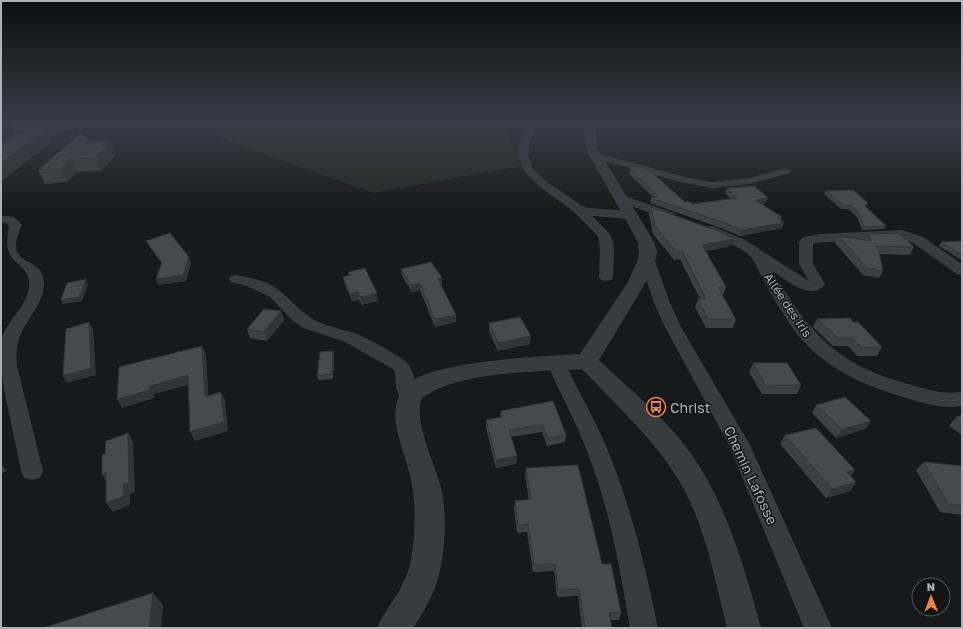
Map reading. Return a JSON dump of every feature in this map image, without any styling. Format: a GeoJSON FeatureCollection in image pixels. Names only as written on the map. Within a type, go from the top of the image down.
{"type":"FeatureCollection","features":[{"type":"Feature","properties":{"kind":"street"},"geometry":{"type":"LineString","coordinates":[[522,152],[522,155],[528,170],[543,184],[578,209],[604,235],[607,248],[606,277]]}},
{"type":"Feature","properties":{"kind":"street"},"geometry":{"type":"LineString","coordinates":[[587,361],[637,282],[648,259],[646,242],[594,152]]}},
{"type":"Feature","properties":{"kind":"street"},"geometry":{"type":"LineString","coordinates":[[597,156],[684,180],[712,185],[749,181],[786,171]]}},
{"type":"Feature","properties":{"kind":"street"},"geometry":{"type":"LineString","coordinates":[[622,199],[681,219]]}},
{"type":"Feature","properties":{"kind":"street"},"geometry":{"type":"LineString","coordinates":[[578,209],[588,212],[630,215]]}},
{"type":"Feature","properties":{"kind":"street"},"geometry":{"type":"LineString","coordinates":[[1,219],[10,220],[16,225],[8,241],[7,249],[11,256],[32,271],[35,276],[36,290],[30,305],[13,333],[7,350],[8,366],[32,471]]}},
{"type":"Feature","properties":{"kind":"street","name":"Allée des Iris"},"geometry":{"type":"LineString","coordinates":[[703,227],[724,234],[801,283],[812,287],[818,284],[806,264],[806,244],[808,240],[877,234],[902,234],[918,240],[962,271]]}},
{"type":"Feature","properties":{"kind":"street","name":"Allée des Iris"},"geometry":{"type":"LineString","coordinates":[[754,252],[791,314],[805,333],[827,354],[876,382],[890,387],[946,400],[962,399]]}},
{"type":"Feature","properties":{"kind":"street","name":"Chemin Lafosse"},"geometry":{"type":"LineString","coordinates":[[648,259],[662,303],[673,327],[740,445],[818,628]]}},
{"type":"Feature","properties":{"kind":"street"},"geometry":{"type":"LineString","coordinates":[[236,279],[251,282],[263,287],[275,294],[298,317],[310,324],[351,338],[399,365],[404,371],[405,388],[409,397]]}},
{"type":"Feature","properties":{"kind":"street"},"geometry":{"type":"LineString","coordinates":[[394,628],[420,585],[429,534],[427,488],[407,416],[407,403],[409,397],[414,391],[424,385],[440,378],[463,373],[499,368],[587,361],[658,432],[686,468],[707,507],[724,556],[744,628]]}},
{"type":"Feature","properties":{"kind":"street"},"geometry":{"type":"LineString","coordinates":[[556,363],[599,454],[619,510],[634,574],[644,628]]}},
{"type":"Feature","properties":{"kind":"shaded area"},"geometry":{"type":"Polygon","coordinates":[[[260,152],[515,152],[521,166],[373,193],[260,152]]]}},
{"type":"Feature","properties":{"kind":"building"},"geometry":{"type":"Polygon","coordinates":[[[1,152],[15,152],[1,163],[1,152]]]}},
{"type":"Feature","properties":{"kind":"building"},"geometry":{"type":"Polygon","coordinates":[[[59,152],[101,152],[95,158],[70,159],[60,169],[38,170],[59,152]]]}},
{"type":"Feature","properties":{"kind":"building"},"geometry":{"type":"Polygon","coordinates":[[[634,166],[649,170],[685,202],[687,201],[693,204],[737,198],[727,188],[754,186],[768,198],[755,200],[782,217],[777,218],[784,223],[742,230],[651,198],[658,196],[630,169],[634,166]]]}},
{"type":"Feature","properties":{"kind":"building"},"geometry":{"type":"Polygon","coordinates":[[[853,190],[868,203],[865,206],[886,226],[864,227],[859,213],[850,205],[843,205],[826,191],[853,190]]]}},
{"type":"Feature","properties":{"kind":"building"},"geometry":{"type":"Polygon","coordinates":[[[651,207],[721,232],[733,239],[702,245],[726,287],[718,287],[736,320],[708,319],[698,299],[706,299],[682,251],[676,252],[655,226],[651,207]]]}},
{"type":"Feature","properties":{"kind":"building"},"geometry":{"type":"Polygon","coordinates":[[[170,233],[189,257],[183,275],[156,279],[162,262],[146,241],[170,233]]]}},
{"type":"Feature","properties":{"kind":"building"},"geometry":{"type":"Polygon","coordinates":[[[899,233],[914,247],[876,246],[879,252],[883,271],[867,268],[839,236],[871,241],[869,234],[899,233]]]}},
{"type":"Feature","properties":{"kind":"building"},"geometry":{"type":"Polygon","coordinates":[[[962,241],[962,255],[941,242],[962,241]]]}},
{"type":"Feature","properties":{"kind":"building"},"geometry":{"type":"Polygon","coordinates":[[[431,262],[442,278],[438,279],[456,315],[435,319],[420,283],[411,285],[401,269],[431,262]]]}},
{"type":"Feature","properties":{"kind":"building"},"geometry":{"type":"Polygon","coordinates":[[[365,268],[377,293],[360,297],[358,292],[350,294],[343,277],[350,275],[348,272],[365,268]]]}},
{"type":"Feature","properties":{"kind":"building"},"geometry":{"type":"Polygon","coordinates":[[[86,279],[79,297],[61,300],[67,283],[86,279]]]}},
{"type":"Feature","properties":{"kind":"building"},"geometry":{"type":"Polygon","coordinates":[[[264,309],[281,311],[264,332],[247,329],[264,309]]]}},
{"type":"Feature","properties":{"kind":"building"},"geometry":{"type":"Polygon","coordinates":[[[520,317],[531,336],[498,343],[489,323],[520,317]]]}},
{"type":"Feature","properties":{"kind":"building"},"geometry":{"type":"Polygon","coordinates":[[[850,318],[853,322],[858,322],[882,347],[862,348],[853,338],[838,338],[817,319],[850,318]]]}},
{"type":"Feature","properties":{"kind":"building"},"geometry":{"type":"Polygon","coordinates":[[[89,322],[91,368],[63,376],[66,329],[89,322]]]}},
{"type":"Feature","properties":{"kind":"building"},"geometry":{"type":"Polygon","coordinates":[[[202,346],[205,397],[221,392],[224,422],[190,432],[188,375],[150,386],[150,390],[117,399],[119,367],[202,346]]]}},
{"type":"Feature","properties":{"kind":"building"},"geometry":{"type":"Polygon","coordinates":[[[333,351],[332,374],[317,376],[320,352],[333,351]]]}},
{"type":"Feature","properties":{"kind":"building"},"geometry":{"type":"Polygon","coordinates":[[[753,363],[787,363],[801,385],[766,386],[753,363]]]}},
{"type":"Feature","properties":{"kind":"building"},"geometry":{"type":"Polygon","coordinates":[[[845,397],[871,421],[842,429],[816,405],[845,397]]]}},
{"type":"Feature","properties":{"kind":"building"},"geometry":{"type":"Polygon","coordinates":[[[553,401],[566,435],[548,438],[543,425],[509,430],[517,456],[496,460],[486,420],[502,417],[501,411],[553,401]]]}},
{"type":"Feature","properties":{"kind":"building"},"geometry":{"type":"Polygon","coordinates":[[[962,415],[962,423],[955,418],[962,415]]]}},
{"type":"Feature","properties":{"kind":"building"},"geometry":{"type":"Polygon","coordinates":[[[816,428],[855,470],[847,472],[856,482],[832,489],[785,435],[816,428]]]}},
{"type":"Feature","properties":{"kind":"building"},"geometry":{"type":"Polygon","coordinates":[[[128,433],[129,483],[123,485],[124,496],[106,503],[106,473],[102,475],[102,455],[105,454],[106,441],[128,433]]]}},
{"type":"Feature","properties":{"kind":"building"},"geometry":{"type":"Polygon","coordinates":[[[924,462],[962,466],[962,505],[948,504],[924,462]]]}},
{"type":"Feature","properties":{"kind":"building"},"geometry":{"type":"Polygon","coordinates":[[[578,465],[602,564],[611,564],[621,613],[609,613],[612,628],[585,628],[579,589],[558,590],[555,564],[534,565],[528,524],[518,526],[515,501],[531,499],[526,468],[578,465]]]}},
{"type":"Feature","properties":{"kind":"building"},"geometry":{"type":"Polygon","coordinates":[[[153,593],[149,628],[43,628],[153,593]]]}},
{"type":"Feature","properties":{"kind":"place","name":"Christ"},"geometry":{"type":"Point","coordinates":[656,407]}}]}
